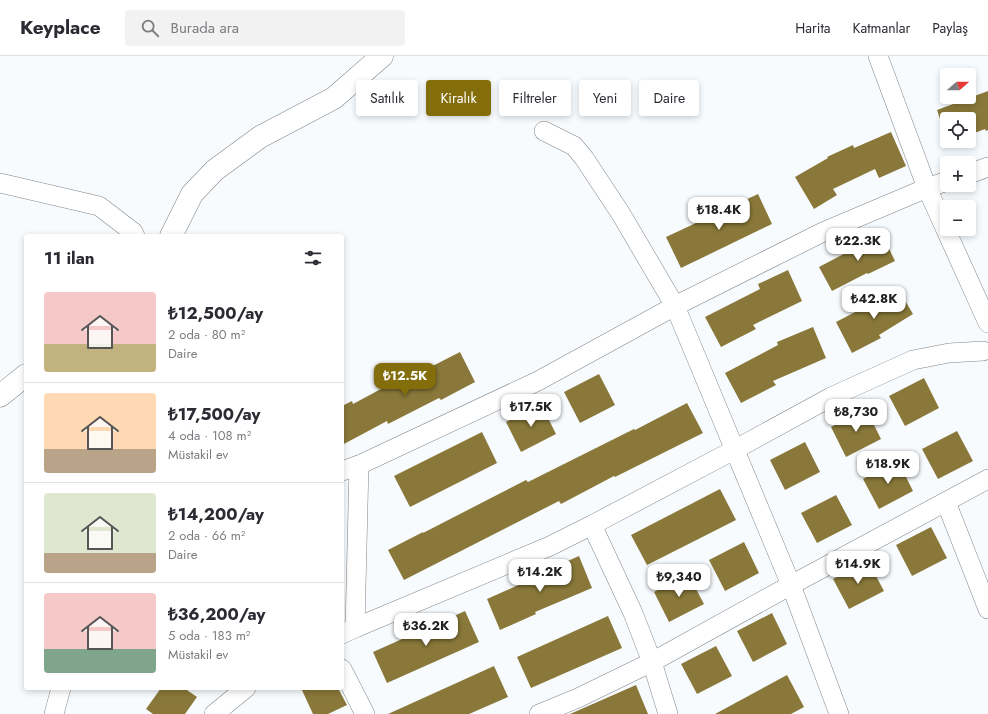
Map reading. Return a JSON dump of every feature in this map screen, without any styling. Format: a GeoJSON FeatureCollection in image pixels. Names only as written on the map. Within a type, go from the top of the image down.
{"type":"FeatureCollection","features":[{"type":"Feature","properties":{"kind":"street"},"geometry":{"type":"LineString","coordinates":[[172,234],[192,194],[215,170],[260,137],[334,98],[382,56]]}},
{"type":"Feature","properties":{"kind":"street"},"geometry":{"type":"LineString","coordinates":[[878,56],[927,188],[988,323]]}},
{"type":"Feature","properties":{"kind":"street"},"geometry":{"type":"LineString","coordinates":[[544,131],[574,146],[584,158],[620,214],[674,306],[791,585],[839,714]]}},
{"type":"Feature","properties":{"kind":"street"},"geometry":{"type":"LineString","coordinates":[[976,171],[988,167]]}},
{"type":"Feature","properties":{"kind":"street"},"geometry":{"type":"LineString","coordinates":[[0,183],[99,206],[134,234]]}},
{"type":"Feature","properties":{"kind":"street"},"geometry":{"type":"LineString","coordinates":[[940,184],[927,188],[823,232],[674,306],[538,381],[350,468],[348,631],[550,546],[734,450],[831,397],[912,360],[949,353],[985,355],[982,342],[988,332]]}},
{"type":"Feature","properties":{"kind":"street"},"geometry":{"type":"LineString","coordinates":[[0,396],[24,377]]}},
{"type":"Feature","properties":{"kind":"street"},"geometry":{"type":"LineString","coordinates":[[539,714],[578,698],[652,662],[988,479]]}},
{"type":"Feature","properties":{"kind":"street"},"geometry":{"type":"LineString","coordinates":[[946,502],[988,609]]}},
{"type":"Feature","properties":{"kind":"street"},"geometry":{"type":"LineString","coordinates":[[592,525],[633,613],[652,662],[668,714]]}},
{"type":"Feature","properties":{"kind":"street"},"geometry":{"type":"LineString","coordinates":[[344,673],[365,714]]}},
{"type":"Feature","properties":{"kind":"street"},"geometry":{"type":"LineString","coordinates":[[54,714],[60,690]]}},
{"type":"Feature","properties":{"kind":"street"},"geometry":{"type":"LineString","coordinates":[[214,714],[244,690]]}},
{"type":"Feature","properties":{"kind":"building"},"geometry":{"type":"Polygon","coordinates":[[[988,91],[988,130],[986,131],[985,129],[976,132],[976,112],[940,112],[940,119],[937,110],[953,104],[976,104],[976,95],[988,91]]]}},
{"type":"Feature","properties":{"kind":"building"},"geometry":{"type":"Polygon","coordinates":[[[891,132],[906,166],[879,178],[875,169],[833,189],[837,195],[814,209],[795,177],[828,158],[827,157],[853,145],[854,148],[891,132]]]}},
{"type":"Feature","properties":{"kind":"building"},"geometry":{"type":"Polygon","coordinates":[[[758,194],[772,224],[681,268],[666,237],[758,194]]]}},
{"type":"Feature","properties":{"kind":"building"},"geometry":{"type":"Polygon","coordinates":[[[881,232],[895,261],[868,274],[867,273],[832,291],[819,267],[855,248],[854,245],[881,232]]]}},
{"type":"Feature","properties":{"kind":"building"},"geometry":{"type":"Polygon","coordinates":[[[788,270],[802,301],[753,325],[756,329],[721,347],[705,317],[760,289],[758,284],[788,270]]]}},
{"type":"Feature","properties":{"kind":"building"},"geometry":{"type":"Polygon","coordinates":[[[897,287],[913,314],[879,335],[881,338],[852,353],[836,322],[867,306],[897,287]]]}},
{"type":"Feature","properties":{"kind":"building"},"geometry":{"type":"Polygon","coordinates":[[[813,327],[826,358],[773,381],[776,385],[741,403],[725,373],[778,345],[777,342],[813,327]]]}},
{"type":"Feature","properties":{"kind":"building"},"geometry":{"type":"Polygon","coordinates":[[[460,352],[475,382],[441,400],[439,398],[388,424],[387,421],[344,444],[344,405],[352,401],[353,404],[407,375],[409,378],[460,352]]]}},
{"type":"Feature","properties":{"kind":"building"},"geometry":{"type":"Polygon","coordinates":[[[599,374],[615,405],[580,423],[564,392],[599,374]]]}},
{"type":"Feature","properties":{"kind":"building"},"geometry":{"type":"Polygon","coordinates":[[[924,378],[939,408],[905,426],[889,396],[924,378]]]}},
{"type":"Feature","properties":{"kind":"building"},"geometry":{"type":"Polygon","coordinates":[[[687,403],[703,433],[615,477],[614,476],[561,504],[559,501],[404,580],[388,550],[526,480],[528,482],[687,403]]]}},
{"type":"Feature","properties":{"kind":"building"},"geometry":{"type":"Polygon","coordinates":[[[541,404],[556,434],[521,452],[506,422],[541,404]]]}},
{"type":"Feature","properties":{"kind":"building"},"geometry":{"type":"Polygon","coordinates":[[[866,409],[881,439],[846,457],[831,427],[866,409]]]}},
{"type":"Feature","properties":{"kind":"building"},"geometry":{"type":"Polygon","coordinates":[[[957,431],[973,461],[938,479],[922,449],[957,431]]]}},
{"type":"Feature","properties":{"kind":"building"},"geometry":{"type":"Polygon","coordinates":[[[482,432],[497,463],[410,507],[394,476],[482,432]]]}},
{"type":"Feature","properties":{"kind":"building"},"geometry":{"type":"Polygon","coordinates":[[[805,442],[820,472],[785,490],[770,460],[805,442]]]}},
{"type":"Feature","properties":{"kind":"building"},"geometry":{"type":"Polygon","coordinates":[[[898,461],[913,491],[879,509],[863,479],[898,461]]]}},
{"type":"Feature","properties":{"kind":"building"},"geometry":{"type":"Polygon","coordinates":[[[720,489],[736,520],[647,565],[631,535],[720,489]]]}},
{"type":"Feature","properties":{"kind":"building"},"geometry":{"type":"Polygon","coordinates":[[[836,495],[852,525],[817,543],[801,513],[836,495]]]}},
{"type":"Feature","properties":{"kind":"building"},"geometry":{"type":"Polygon","coordinates":[[[931,527],[947,558],[912,576],[896,545],[931,527]]]}},
{"type":"Feature","properties":{"kind":"building"},"geometry":{"type":"Polygon","coordinates":[[[744,542],[759,573],[725,591],[709,560],[744,542]]]}},
{"type":"Feature","properties":{"kind":"building"},"geometry":{"type":"Polygon","coordinates":[[[579,556],[592,588],[535,612],[536,614],[500,630],[487,599],[579,556]]]}},
{"type":"Feature","properties":{"kind":"building"},"geometry":{"type":"Polygon","coordinates":[[[868,561],[884,591],[849,609],[833,579],[868,561]]]}},
{"type":"Feature","properties":{"kind":"building"},"geometry":{"type":"Polygon","coordinates":[[[688,574],[704,604],[669,622],[654,592],[688,574]]]}},
{"type":"Feature","properties":{"kind":"building"},"geometry":{"type":"Polygon","coordinates":[[[465,611],[479,642],[387,683],[373,652],[465,611]]]}},
{"type":"Feature","properties":{"kind":"building"},"geometry":{"type":"Polygon","coordinates":[[[772,613],[787,644],[753,662],[737,631],[772,613]]]}},
{"type":"Feature","properties":{"kind":"building"},"geometry":{"type":"Polygon","coordinates":[[[608,616],[622,648],[531,688],[517,657],[608,616]]]}},
{"type":"Feature","properties":{"kind":"building"},"geometry":{"type":"Polygon","coordinates":[[[716,646],[732,676],[697,694],[681,664],[716,646]]]}},
{"type":"Feature","properties":{"kind":"building"},"geometry":{"type":"Polygon","coordinates":[[[494,666],[508,697],[469,714],[388,714],[494,666]]]}},
{"type":"Feature","properties":{"kind":"building"},"geometry":{"type":"Polygon","coordinates":[[[787,675],[804,707],[791,714],[715,714],[787,675]]]}},
{"type":"Feature","properties":{"kind":"building"},"geometry":{"type":"Polygon","coordinates":[[[636,685],[648,714],[570,714],[636,685]]]}},
{"type":"Feature","properties":{"kind":"building"},"geometry":{"type":"Polygon","coordinates":[[[160,690],[187,690],[197,697],[185,714],[153,714],[146,709],[160,690]]]}},
{"type":"Feature","properties":{"kind":"building"},"geometry":{"type":"Polygon","coordinates":[[[302,690],[339,690],[347,705],[328,714],[313,714],[302,690]]]}}]}
